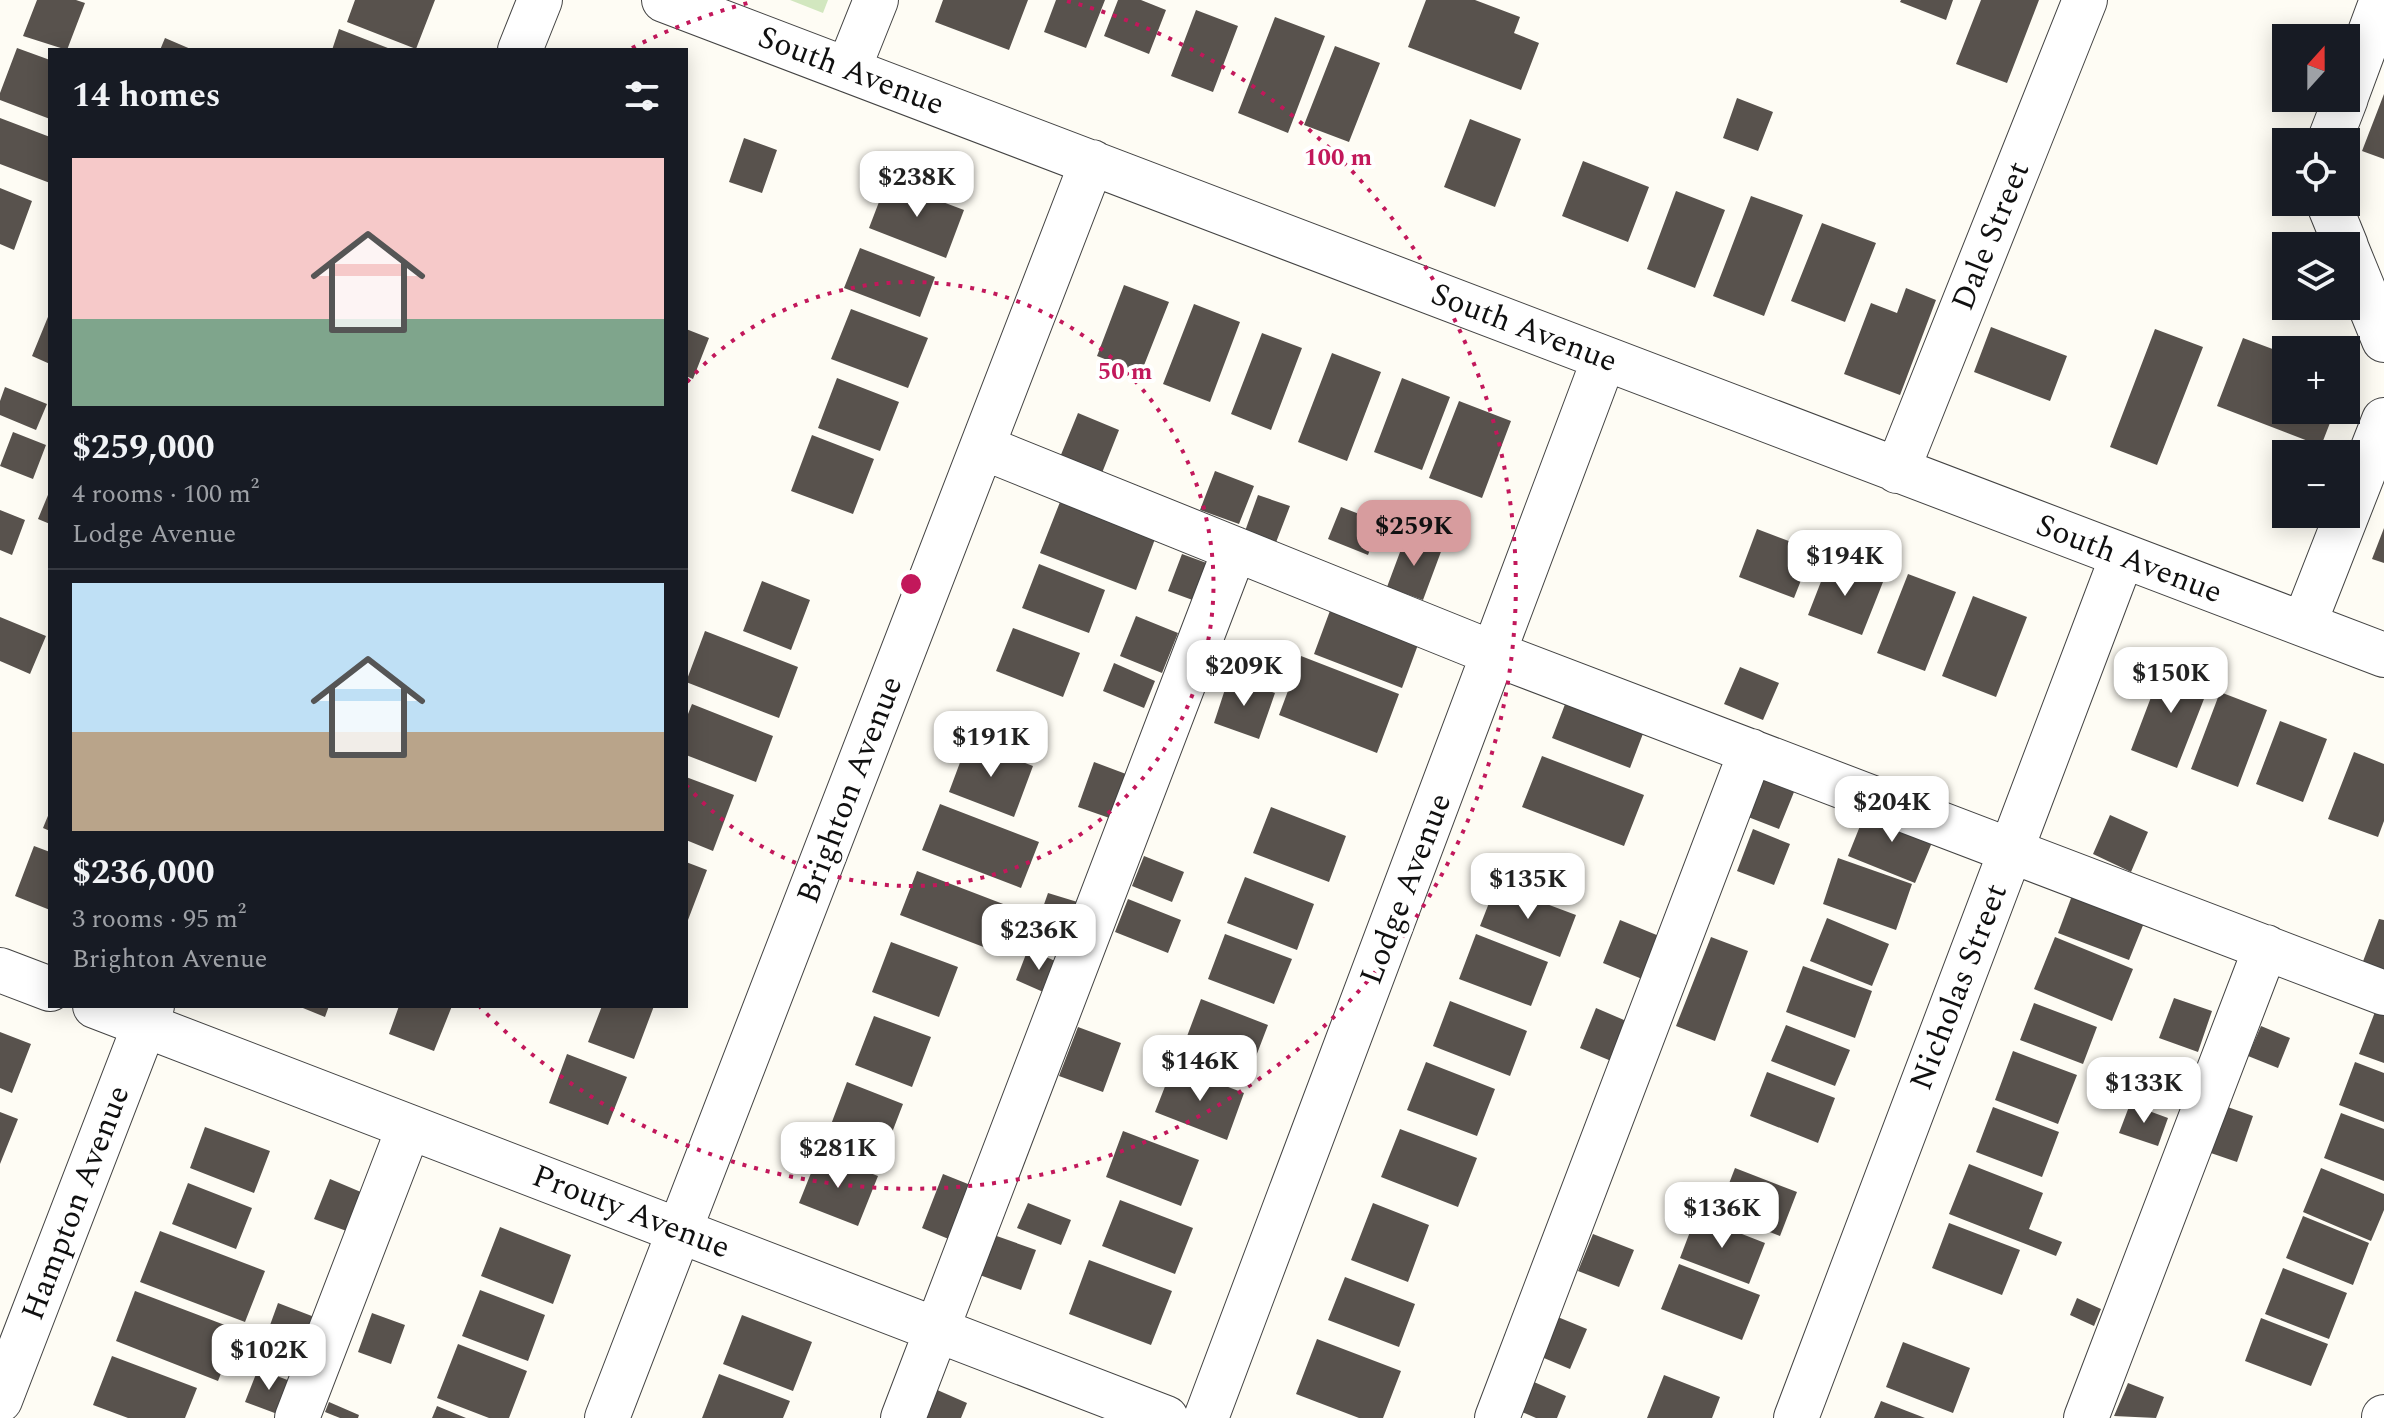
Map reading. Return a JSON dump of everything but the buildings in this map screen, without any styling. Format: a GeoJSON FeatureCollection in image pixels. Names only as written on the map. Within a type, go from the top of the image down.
{"type":"FeatureCollection","features":[{"type":"Feature","properties":{"kind":"street"},"geometry":{"type":"LineString","coordinates":[[521,48],[540,0]]}},
{"type":"Feature","properties":{"kind":"street","name":"South Avenue"},"geometry":{"type":"LineString","coordinates":[[664,0],[2384,655]]}},
{"type":"Feature","properties":{"kind":"street"},"geometry":{"type":"LineString","coordinates":[[848,70],[876,0]]}},
{"type":"Feature","properties":{"kind":"street","name":"Dale Street"},"geometry":{"type":"LineString","coordinates":[[1897,471],[2085,0]]}},
{"type":"Feature","properties":{"kind":"street"},"geometry":{"type":"LineString","coordinates":[[2360,59],[2382,0]]}},
{"type":"Feature","properties":{"kind":"street","name":"Brighton Avenue"},"geometry":{"type":"LineString","coordinates":[[607,1418],[1092,162]]}},
{"type":"Feature","properties":{"kind":"street"},"geometry":{"type":"LineString","coordinates":[[2360,281],[2384,340]]}},
{"type":"Feature","properties":{"kind":"street","name":"Lodge Avenue"},"geometry":{"type":"LineString","coordinates":[[1206,1418],[1604,359]]}},
{"type":"Feature","properties":{"kind":"street"},"geometry":{"type":"LineString","coordinates":[[2304,624],[2384,420]]}},
{"type":"Feature","properties":{"kind":"street"},"geometry":{"type":"LineString","coordinates":[[982,447],[1495,654],[2384,993]]}},
{"type":"Feature","properties":{"kind":"street"},"geometry":{"type":"LineString","coordinates":[[903,1418],[1235,549]]}},
{"type":"Feature","properties":{"kind":"street","name":"Nicholas Street"},"geometry":{"type":"LineString","coordinates":[[1796,1418],[2122,557]]}},
{"type":"Feature","properties":{"kind":"street"},"geometry":{"type":"LineString","coordinates":[[1497,1418],[1751,751]]}},
{"type":"Feature","properties":{"kind":"street"},"geometry":{"type":"LineString","coordinates":[[2086,1418],[2266,947]]}},
{"type":"Feature","properties":{"kind":"street"},"geometry":{"type":"LineString","coordinates":[[0,970],[48,988]]}},
{"type":"Feature","properties":{"kind":"street","name":"Prouty Avenue"},"geometry":{"type":"LineString","coordinates":[[107,1008],[148,1015],[409,1127],[1166,1418]]}},
{"type":"Feature","properties":{"kind":"street","name":"Hampton Avenue"},"geometry":{"type":"LineString","coordinates":[[0,1400],[148,1015]]}},
{"type":"Feature","properties":{"kind":"street"},"geometry":{"type":"LineString","coordinates":[[297,1418],[409,1127]]}},
{"type":"Feature","properties":{"kind":"green space"},"geometry":{"type":"Polygon","coordinates":[[[790,0],[828,0],[823,13],[790,0]]]}}]}
